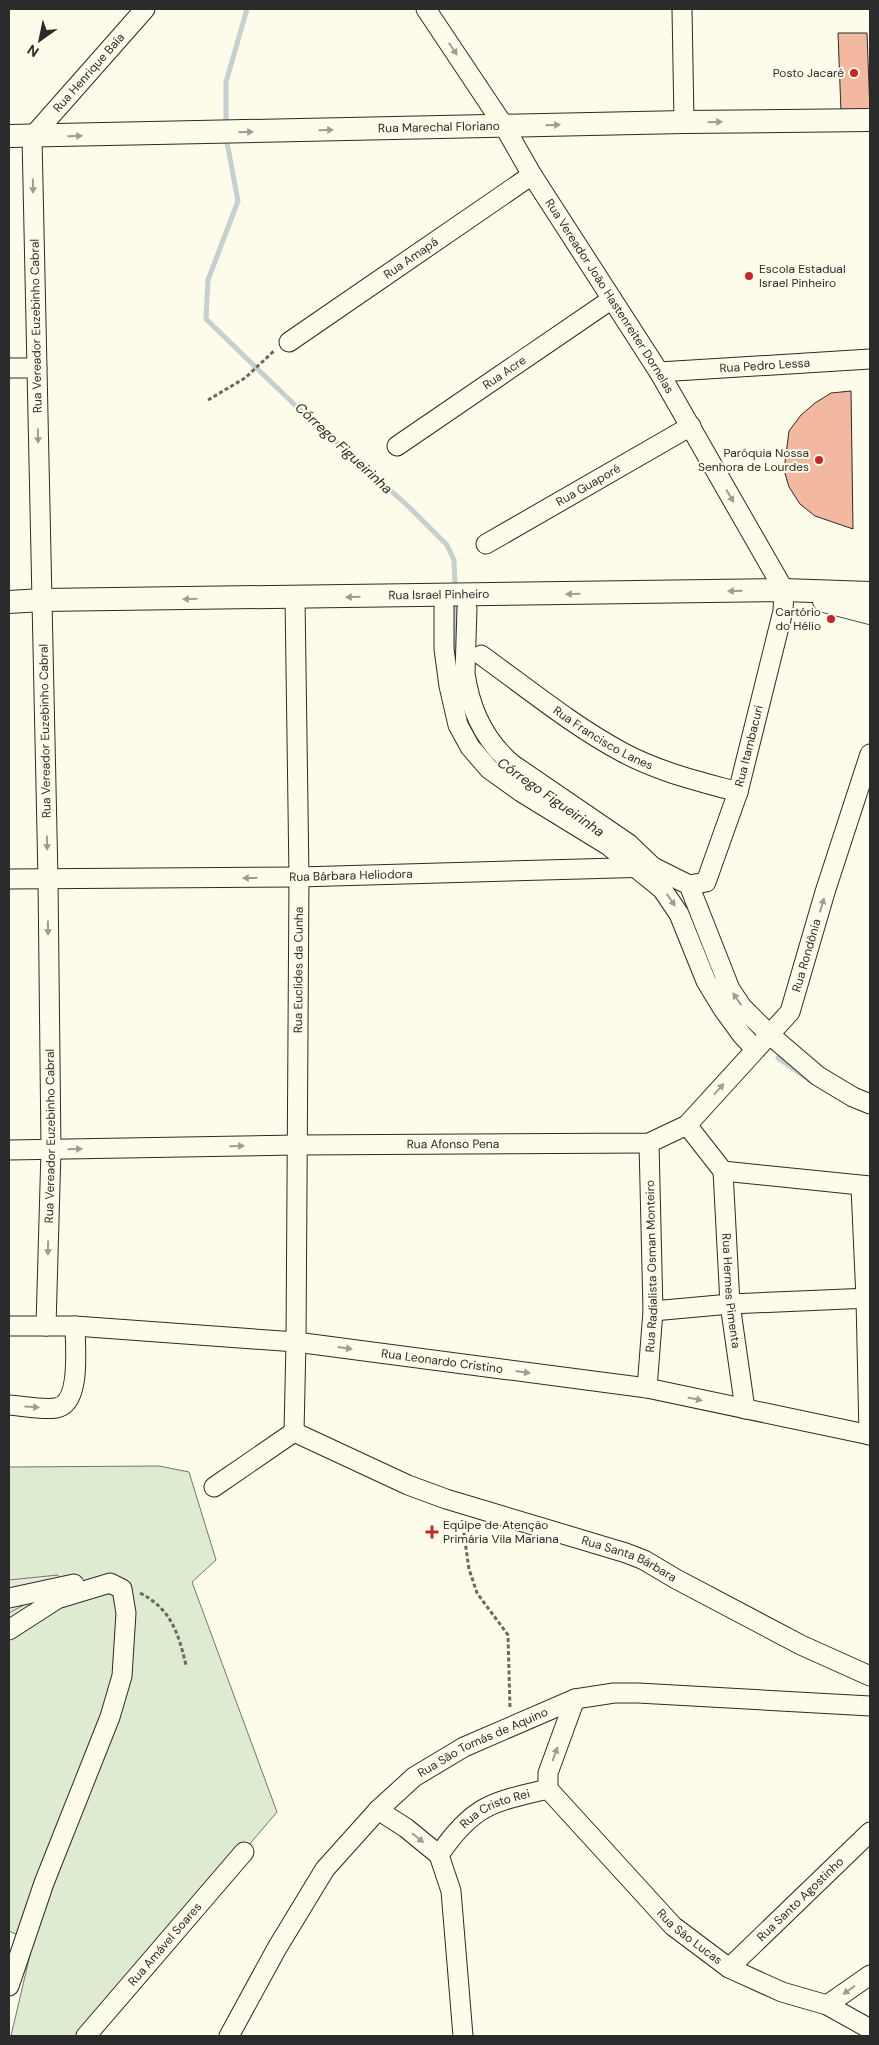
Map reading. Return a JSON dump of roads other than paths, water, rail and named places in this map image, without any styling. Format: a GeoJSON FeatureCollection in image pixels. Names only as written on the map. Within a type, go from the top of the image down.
{"type":"FeatureCollection","features":[{"type":"Feature","properties":{"kind":"main road","name":"Rua Marechal Floriano"},"geometry":{"type":"LineString","coordinates":[[9,136],[870,120]]}},
{"type":"Feature","properties":{"kind":"main road","name":"Rua Israel Pinheiro"},"geometry":{"type":"LineString","coordinates":[[9,602],[402,596],[471,601],[784,590],[870,593]]}},
{"type":"Feature","properties":{"kind":"main road"},"geometry":{"type":"LineString","coordinates":[[784,590],[870,613]]}},
{"type":"Feature","properties":{"kind":"street","name":"Rua Henrique Baía"},"geometry":{"type":"LineString","coordinates":[[32,137],[145,9]]}},
{"type":"Feature","properties":{"kind":"street","name":"Rua Vereador João Hastenreiter Dornelas"},"geometry":{"type":"LineString","coordinates":[[426,9],[504,126],[532,175],[659,372],[784,590]]}},
{"type":"Feature","properties":{"kind":"street"},"geometry":{"type":"LineString","coordinates":[[682,9],[684,122]]}},
{"type":"Feature","properties":{"kind":"street","name":"Rua Vereador Euzebinho Cabral"},"geometry":{"type":"LineString","coordinates":[[32,137],[48,879],[51,1150],[46,1326]]}},
{"type":"Feature","properties":{"kind":"street","name":"Rua Amapá"},"geometry":{"type":"LineString","coordinates":[[289,342],[532,175]]}},
{"type":"Feature","properties":{"kind":"street","name":"Rua Acre"},"geometry":{"type":"LineString","coordinates":[[397,446],[612,299]]}},
{"type":"Feature","properties":{"kind":"street","name":"Rua Pedro Lessa"},"geometry":{"type":"LineString","coordinates":[[659,372],[870,359]]}},
{"type":"Feature","properties":{"kind":"street"},"geometry":{"type":"LineString","coordinates":[[9,368],[37,368]]}},
{"type":"Feature","properties":{"kind":"street","name":"Rua Guaporé"},"geometry":{"type":"LineString","coordinates":[[486,544],[691,426]]}},
{"type":"Feature","properties":{"kind":"street","name":"Rua Itambacuri"},"geometry":{"type":"LineString","coordinates":[[689,884],[706,882],[738,792],[783,611],[784,590]]}},
{"type":"Feature","properties":{"kind":"street","name":"Rua Euclides da Cunha"},"geometry":{"type":"LineString","coordinates":[[295,598],[299,877],[296,1342]]}},
{"type":"Feature","properties":{"kind":"street"},"geometry":{"type":"LineString","coordinates":[[471,601],[465,674],[466,684],[476,718],[489,741],[512,764],[625,840],[644,867],[674,903],[706,981],[742,1035],[756,1049]]}},
{"type":"Feature","properties":{"kind":"street"},"geometry":{"type":"LineString","coordinates":[[444,607],[444,649],[449,686],[458,725],[470,747],[489,769],[521,792],[644,867]]}},
{"type":"Feature","properties":{"kind":"street","name":"Rua Francisco Lanes"},"geometry":{"type":"LineString","coordinates":[[481,655],[575,722],[623,752],[677,775],[738,792]]}},
{"type":"Feature","properties":{"kind":"street","name":"Rua Rondônia"},"geometry":{"type":"LineString","coordinates":[[686,1125],[790,1012],[825,892],[869,766]]}},
{"type":"Feature","properties":{"kind":"street","name":"Rua Bárbara Heliodora"},"geometry":{"type":"LineString","coordinates":[[9,879],[299,877],[644,867],[689,884]]}},
{"type":"Feature","properties":{"kind":"street"},"geometry":{"type":"LineString","coordinates":[[689,884],[730,989],[742,1007],[770,1035],[818,1076],[853,1097],[870,1104]]}},
{"type":"Feature","properties":{"kind":"street"},"geometry":{"type":"LineString","coordinates":[[686,1125],[723,1171],[866,1186],[869,1435]]}},
{"type":"Feature","properties":{"kind":"street","name":"Rua Afonso Pena"},"geometry":{"type":"LineString","coordinates":[[9,1150],[297,1145],[649,1143],[686,1125]]}},
{"type":"Feature","properties":{"kind":"street","name":"Rua Radialista Osman Monteiro"},"geometry":{"type":"LineString","coordinates":[[647,1388],[654,1311],[649,1143]]}},
{"type":"Feature","properties":{"kind":"street","name":"Rua Hermes Pimenta"},"geometry":{"type":"LineString","coordinates":[[723,1171],[730,1304],[745,1409]]}},
{"type":"Feature","properties":{"kind":"street"},"geometry":{"type":"LineString","coordinates":[[654,1311],[730,1304],[868,1298]]}},
{"type":"Feature","properties":{"kind":"street","name":"Rua Leonardo Cristino"},"geometry":{"type":"LineString","coordinates":[[9,1326],[76,1326],[296,1342],[647,1388],[869,1435]]}},
{"type":"Feature","properties":{"kind":"street"},"geometry":{"type":"LineString","coordinates":[[9,1405],[56,1408],[68,1402],[74,1388],[76,1326]]}},
{"type":"Feature","properties":{"kind":"street"},"geometry":{"type":"LineString","coordinates":[[214,1487],[294,1432],[296,1342]]}},
{"type":"Feature","properties":{"kind":"street","name":"Rua Santa Bárbara"},"geometry":{"type":"LineString","coordinates":[[294,1432],[408,1485],[644,1560],[801,1646],[870,1676]]}},
{"type":"Feature","properties":{"kind":"street"},"geometry":{"type":"LineString","coordinates":[[9,1598],[78,1583],[116,1586]]}},
{"type":"Feature","properties":{"kind":"street"},"geometry":{"type":"LineString","coordinates":[[9,1630],[57,1599],[116,1586]]}},
{"type":"Feature","properties":{"kind":"street"},"geometry":{"type":"LineString","coordinates":[[9,1986],[24,1937],[51,1865],[110,1717],[122,1676],[126,1613],[116,1586]]}},
{"type":"Feature","properties":{"kind":"street","name":"Rua São Tomás de Aquino"},"geometry":{"type":"LineString","coordinates":[[228,2036],[309,1893],[339,1852],[378,1810],[414,1777],[464,1747],[575,1699],[614,1693],[870,1706]]}},
{"type":"Feature","properties":{"kind":"street","name":"Rua Cristo Rei"},"geometry":{"type":"LineString","coordinates":[[439,1855],[458,1828],[491,1804],[548,1789],[548,1773],[575,1699]]}},
{"type":"Feature","properties":{"kind":"street","name":"Rua São Lucas"},"geometry":{"type":"LineString","coordinates":[[548,1789],[673,1926],[729,1968],[782,1992],[827,2005],[870,2029]]}},
{"type":"Feature","properties":{"kind":"street"},"geometry":{"type":"LineString","coordinates":[[378,1810],[406,1828],[439,1855],[451,1891],[463,2036]]}},
{"type":"Feature","properties":{"kind":"street","name":"Rua Santo Agostinho"},"geometry":{"type":"LineString","coordinates":[[729,1968],[870,1832]]}},
{"type":"Feature","properties":{"kind":"street","name":"Rua Amável Soares"},"geometry":{"type":"LineString","coordinates":[[86,2036],[244,1852]]}},
{"type":"Feature","properties":{"kind":"street"},"geometry":{"type":"LineString","coordinates":[[827,2005],[870,1975]]}},
{"type":"Feature","properties":{"kind":"waterway","name":"Córrego Figueirinha"},"geometry":{"type":"LineString","coordinates":[[226,126],[226,82],[247,9]]}},
{"type":"Feature","properties":{"kind":"waterway","name":"Córrego Figueirinha"},"geometry":{"type":"LineString","coordinates":[[226,137],[238,201],[208,280],[206,319],[300,410],[408,506],[447,545],[454,560],[455,588]]}},
{"type":"Feature","properties":{"kind":"waterway","name":"Córrego Figueirinha"},"geometry":{"type":"LineString","coordinates":[[455,599],[457,658]]}},
{"type":"Feature","properties":{"kind":"waterway","name":"Córrego Figueirinha"},"geometry":{"type":"LineString","coordinates":[[470,724],[489,755],[498,763]]}},
{"type":"Feature","properties":{"kind":"waterway","name":"Córrego Figueirinha"},"geometry":{"type":"LineString","coordinates":[[778,1058],[812,1082]]}},
{"type":"Feature","properties":{"kind":"place","name":"Posto Jacaré"},"geometry":{"type":"Point","coordinates":[854,73]}},
{"type":"Feature","properties":{"kind":"place","name":"Escola Estadual Israel Pinheiro"},"geometry":{"type":"Point","coordinates":[749,276]}},
{"type":"Feature","properties":{"kind":"place","name":"Paróquia Nossa Senhora de Lourdes"},"geometry":{"type":"Point","coordinates":[819,460]}},
{"type":"Feature","properties":{"kind":"place","name":"Cartório do Hélio"},"geometry":{"type":"Point","coordinates":[831,619]}},
{"type":"Feature","properties":{"kind":"place","name":"Equipe de Atenção Primária Vila Mariana"},"geometry":{"type":"Point","coordinates":[432,1532]}}]}
